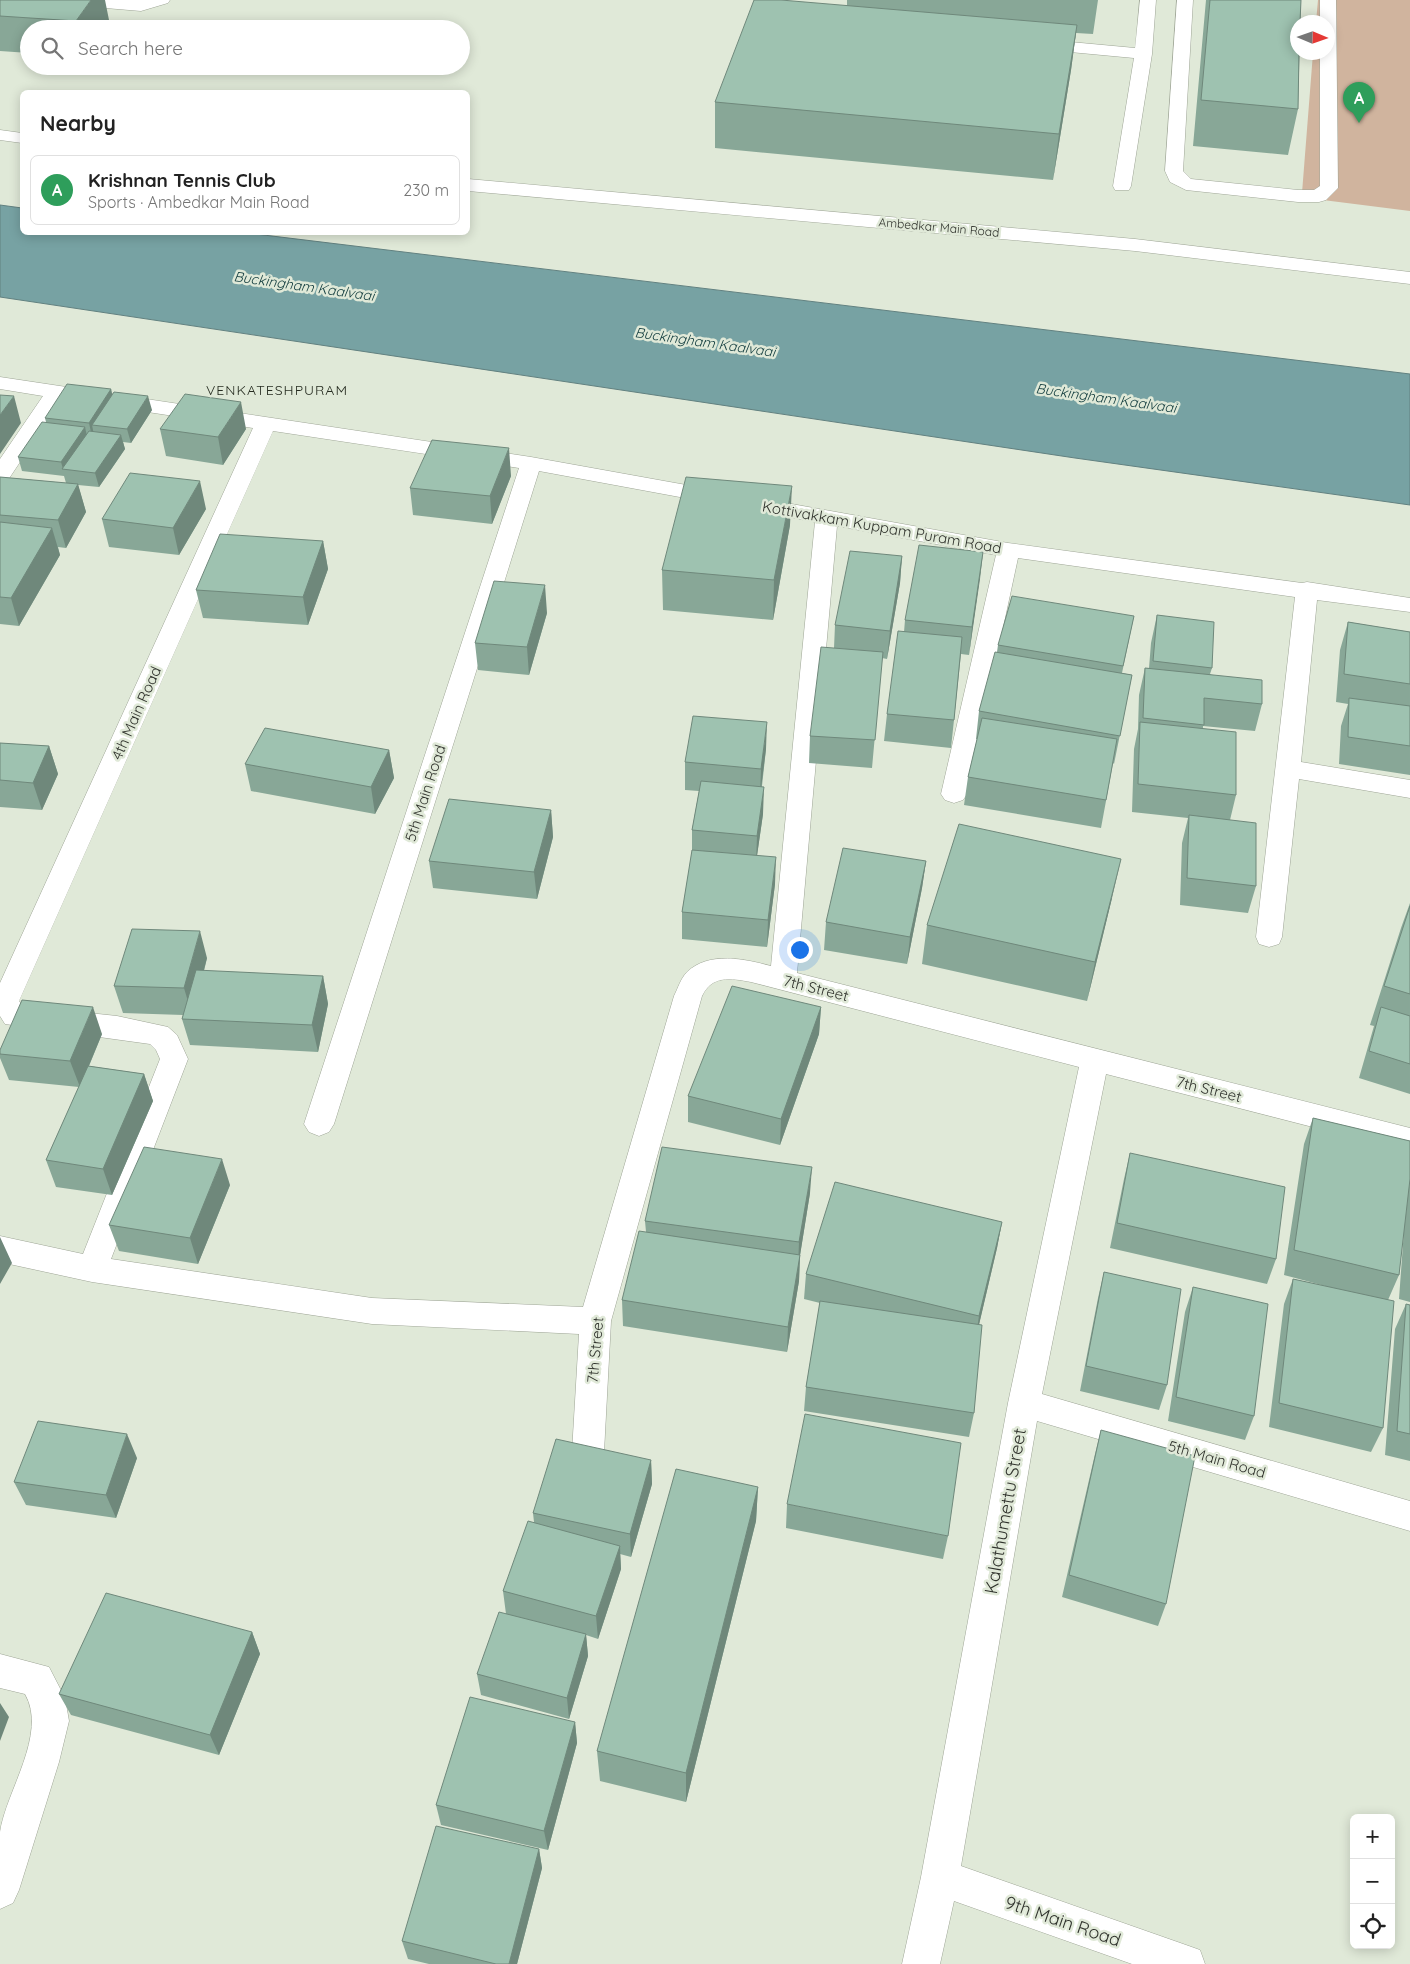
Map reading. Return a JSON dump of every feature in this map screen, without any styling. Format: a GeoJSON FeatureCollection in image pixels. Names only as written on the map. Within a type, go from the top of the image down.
{"type":"FeatureCollection","features":[{"type":"Feature","properties":{"kind":"street"},"geometry":{"type":"LineString","coordinates":[[70,0],[140,6],[162,0]]}},
{"type":"Feature","properties":{"kind":"street"},"geometry":{"type":"LineString","coordinates":[[1122,186],[1143,54],[1148,0]]}},
{"type":"Feature","properties":{"kind":"street"},"geometry":{"type":"LineString","coordinates":[[1185,0],[1174,171],[1177,178],[1186,184],[1298,196],[1319,196],[1329,188],[1328,0]]}},
{"type":"Feature","properties":{"kind":"street"},"geometry":{"type":"LineString","coordinates":[[1024,43],[1143,54]]}},
{"type":"Feature","properties":{"kind":"street"},"geometry":{"type":"LineString","coordinates":[[0,135],[20,138]]}},
{"type":"Feature","properties":{"kind":"street","name":"Ambedkar Main Road"},"geometry":{"type":"LineString","coordinates":[[470,185],[1125,244],[1410,278]]}},
{"type":"Feature","properties":{"kind":"street","name":"Kottivakkam Kuppam Puram Road"},"geometry":{"type":"LineString","coordinates":[[0,383],[531,463],[1008,550],[1307,589],[1410,605]]}},
{"type":"Feature","properties":{"kind":"street"},"geometry":{"type":"LineString","coordinates":[[0,475],[57,391]]}},
{"type":"Feature","properties":{"kind":"street","name":"4th Main Road"},"geometry":{"type":"LineString","coordinates":[[92,1270],[174,1059],[167,1043],[158,1035],[117,1027],[15,1016],[5,1002],[266,423]]}},
{"type":"Feature","properties":{"kind":"street","name":"5th Main Road"},"geometry":{"type":"LineString","coordinates":[[319,1124],[531,463]]}},
{"type":"Feature","properties":{"kind":"street"},"geometry":{"type":"LineString","coordinates":[[783,980],[826,518]]}},
{"type":"Feature","properties":{"kind":"street"},"geometry":{"type":"LineString","coordinates":[[954,794],[1008,550]]}},
{"type":"Feature","properties":{"kind":"street"},"geometry":{"type":"LineString","coordinates":[[1269,937],[1289,769],[1307,589]]}},
{"type":"Feature","properties":{"kind":"street"},"geometry":{"type":"LineString","coordinates":[[1289,769],[1410,788]]}},
{"type":"Feature","properties":{"kind":"street","name":"7th Street"},"geometry":{"type":"LineString","coordinates":[[588,1452],[595,1321],[688,996],[697,979],[711,972],[724,968],[783,980],[1410,1140]]}},
{"type":"Feature","properties":{"kind":"street","name":"Kalathumettu Street"},"geometry":{"type":"LineString","coordinates":[[921,1964],[940,1877],[1024,1403],[1095,1060]]}},
{"type":"Feature","properties":{"kind":"street"},"geometry":{"type":"LineString","coordinates":[[0,1249],[92,1270],[372,1311],[595,1321]]}},
{"type":"Feature","properties":{"kind":"street","name":"5th Main Road"},"geometry":{"type":"LineString","coordinates":[[1024,1403],[1410,1516]]}},
{"type":"Feature","properties":{"kind":"street"},"geometry":{"type":"LineString","coordinates":[[0,1671],[36,1679],[47,1698],[50,1721],[41,1762],[0,1890]]}},
{"type":"Feature","properties":{"kind":"street","name":"9th Main Road"},"geometry":{"type":"LineString","coordinates":[[940,1877],[1186,1964]]}},
{"type":"Feature","properties":{"kind":"shaded area"},"geometry":{"type":"Polygon","coordinates":[[[1318,0],[1410,0],[1410,211],[1315,199],[1302,193],[1312,60],[1335,60],[1335,15],[1317,15],[1318,0]]]}},
{"type":"Feature","properties":{"kind":"water","name":"Buckingham Kaalvaai"},"geometry":{"type":"Polygon","coordinates":[[[0,205],[20,208],[20,235],[263,235],[1410,374],[1410,505],[1075,458],[0,297],[0,205]]]}},
{"type":"Feature","properties":{"kind":"building"},"geometry":{"type":"Polygon","coordinates":[[[0,0],[91,0],[77,20],[0,16],[0,0]]]}},
{"type":"Feature","properties":{"kind":"building"},"geometry":{"type":"Polygon","coordinates":[[[754,0],[781,0],[1077,25],[1059,134],[715,102],[754,0]]]}},
{"type":"Feature","properties":{"kind":"building"},"geometry":{"type":"Polygon","coordinates":[[[1210,0],[1301,0],[1300,15],[1290,15],[1290,60],[1299,60],[1298,109],[1201,100],[1210,0]]]}},
{"type":"Feature","properties":{"kind":"building"},"geometry":{"type":"Polygon","coordinates":[[[67,384],[111,389],[89,423],[45,418],[67,384]]]}},
{"type":"Feature","properties":{"kind":"building"},"geometry":{"type":"Polygon","coordinates":[[[114,392],[148,396],[127,429],[92,425],[114,392]]]}},
{"type":"Feature","properties":{"kind":"building"},"geometry":{"type":"Polygon","coordinates":[[[185,394],[241,402],[218,437],[160,429],[185,394]]]}},
{"type":"Feature","properties":{"kind":"building"},"geometry":{"type":"Polygon","coordinates":[[[0,395],[14,396],[0,415],[0,395]]]}},
{"type":"Feature","properties":{"kind":"building"},"geometry":{"type":"Polygon","coordinates":[[[42,422],[85,427],[61,462],[18,457],[42,422]]]}},
{"type":"Feature","properties":{"kind":"building"},"geometry":{"type":"Polygon","coordinates":[[[89,431],[121,435],[95,473],[62,469],[89,431]]]}},
{"type":"Feature","properties":{"kind":"building"},"geometry":{"type":"Polygon","coordinates":[[[432,440],[509,448],[490,496],[410,488],[432,440]]]}},
{"type":"Feature","properties":{"kind":"building"},"geometry":{"type":"Polygon","coordinates":[[[130,473],[200,481],[173,528],[102,519],[130,473]]]}},
{"type":"Feature","properties":{"kind":"building"},"geometry":{"type":"Polygon","coordinates":[[[0,477],[78,484],[58,520],[0,515],[0,477]]]}},
{"type":"Feature","properties":{"kind":"building"},"geometry":{"type":"Polygon","coordinates":[[[686,477],[792,486],[774,580],[662,570],[686,477]]]}},
{"type":"Feature","properties":{"kind":"building"},"geometry":{"type":"Polygon","coordinates":[[[0,522],[52,528],[11,598],[0,597],[0,522]]]}},
{"type":"Feature","properties":{"kind":"building"},"geometry":{"type":"Polygon","coordinates":[[[220,534],[323,541],[303,597],[196,590],[220,534]]]}},
{"type":"Feature","properties":{"kind":"building"},"geometry":{"type":"Polygon","coordinates":[[[919,545],[983,552],[972,627],[905,620],[919,545]]]}},
{"type":"Feature","properties":{"kind":"building"},"geometry":{"type":"Polygon","coordinates":[[[850,551],[902,556],[890,631],[835,625],[850,551]]]}},
{"type":"Feature","properties":{"kind":"building"},"geometry":{"type":"Polygon","coordinates":[[[494,581],[545,585],[527,647],[475,643],[494,581]]]}},
{"type":"Feature","properties":{"kind":"building"},"geometry":{"type":"Polygon","coordinates":[[[1012,596],[1134,616],[1123,666],[998,645],[1012,596]]]}},
{"type":"Feature","properties":{"kind":"building"},"geometry":{"type":"Polygon","coordinates":[[[1157,615],[1214,622],[1212,668],[1153,661],[1157,615]]]}},
{"type":"Feature","properties":{"kind":"building"},"geometry":{"type":"Polygon","coordinates":[[[1348,622],[1410,632],[1410,684],[1344,674],[1348,622]]]}},
{"type":"Feature","properties":{"kind":"building"},"geometry":{"type":"Polygon","coordinates":[[[898,631],[962,637],[954,720],[887,714],[898,631]]]}},
{"type":"Feature","properties":{"kind":"building"},"geometry":{"type":"Polygon","coordinates":[[[821,647],[883,652],[875,740],[810,736],[821,647]]]}},
{"type":"Feature","properties":{"kind":"building"},"geometry":{"type":"Polygon","coordinates":[[[995,652],[1132,675],[1120,736],[979,711],[995,652]]]}},
{"type":"Feature","properties":{"kind":"building"},"geometry":{"type":"Polygon","coordinates":[[[1145,668],[1262,680],[1262,704],[1204,698],[1204,725],[1143,718],[1145,668]]]}},
{"type":"Feature","properties":{"kind":"building"},"geometry":{"type":"Polygon","coordinates":[[[1349,698],[1410,706],[1410,746],[1348,737],[1349,698]]]}},
{"type":"Feature","properties":{"kind":"building"},"geometry":{"type":"Polygon","coordinates":[[[693,716],[767,722],[761,769],[685,762],[693,716]]]}},
{"type":"Feature","properties":{"kind":"building"},"geometry":{"type":"Polygon","coordinates":[[[982,718],[1117,739],[1106,800],[968,777],[982,718]]]}},
{"type":"Feature","properties":{"kind":"building"},"geometry":{"type":"Polygon","coordinates":[[[1140,722],[1236,732],[1236,795],[1138,784],[1140,722]]]}},
{"type":"Feature","properties":{"kind":"building"},"geometry":{"type":"Polygon","coordinates":[[[265,728],[389,750],[371,787],[245,764],[265,728]]]}},
{"type":"Feature","properties":{"kind":"building"},"geometry":{"type":"Polygon","coordinates":[[[0,743],[49,746],[33,783],[0,780],[0,743]]]}},
{"type":"Feature","properties":{"kind":"building"},"geometry":{"type":"Polygon","coordinates":[[[701,781],[764,787],[757,836],[692,830],[701,781]]]}},
{"type":"Feature","properties":{"kind":"building"},"geometry":{"type":"Polygon","coordinates":[[[449,799],[551,810],[534,872],[429,861],[449,799]]]}},
{"type":"Feature","properties":{"kind":"building"},"geometry":{"type":"Polygon","coordinates":[[[1189,815],[1256,823],[1256,886],[1187,878],[1189,815]]]}},
{"type":"Feature","properties":{"kind":"building"},"geometry":{"type":"Polygon","coordinates":[[[959,824],[1121,859],[1095,962],[927,925],[959,824]]]}},
{"type":"Feature","properties":{"kind":"building"},"geometry":{"type":"Polygon","coordinates":[[[843,848],[926,861],[910,937],[826,922],[843,848]]]}},
{"type":"Feature","properties":{"kind":"building"},"geometry":{"type":"Polygon","coordinates":[[[692,850],[776,857],[768,920],[682,912],[692,850]]]}},
{"type":"Feature","properties":{"kind":"building"},"geometry":{"type":"Polygon","coordinates":[[[1410,906],[1410,994],[1384,986],[1410,906]]]}},
{"type":"Feature","properties":{"kind":"building"},"geometry":{"type":"Polygon","coordinates":[[[132,929],[200,931],[184,988],[114,986],[132,929]]]}},
{"type":"Feature","properties":{"kind":"building"},"geometry":{"type":"Polygon","coordinates":[[[196,970],[323,976],[312,1025],[182,1019],[196,970]]]}},
{"type":"Feature","properties":{"kind":"building"},"geometry":{"type":"Polygon","coordinates":[[[732,986],[821,1007],[781,1119],[688,1096],[732,986]]]}},
{"type":"Feature","properties":{"kind":"building"},"geometry":{"type":"Polygon","coordinates":[[[22,1000],[93,1007],[70,1061],[0,1054],[0,1050],[22,1000]]]}},
{"type":"Feature","properties":{"kind":"building"},"geometry":{"type":"Polygon","coordinates":[[[1381,1007],[1410,1016],[1410,1064],[1369,1051],[1381,1007]]]}},
{"type":"Feature","properties":{"kind":"building"},"geometry":{"type":"Polygon","coordinates":[[[88,1066],[144,1074],[103,1169],[46,1160],[88,1066]]]}},
{"type":"Feature","properties":{"kind":"building"},"geometry":{"type":"Polygon","coordinates":[[[1313,1118],[1410,1141],[1410,1179],[1399,1275],[1294,1250],[1313,1118]]]}},
{"type":"Feature","properties":{"kind":"building"},"geometry":{"type":"Polygon","coordinates":[[[144,1147],[222,1159],[190,1238],[109,1225],[144,1147]]]}},
{"type":"Feature","properties":{"kind":"building"},"geometry":{"type":"Polygon","coordinates":[[[662,1147],[812,1167],[799,1242],[645,1221],[662,1147]]]}},
{"type":"Feature","properties":{"kind":"building"},"geometry":{"type":"Polygon","coordinates":[[[1130,1153],[1285,1187],[1276,1259],[1117,1223],[1130,1153]]]}},
{"type":"Feature","properties":{"kind":"building"},"geometry":{"type":"Polygon","coordinates":[[[835,1182],[1002,1222],[979,1316],[806,1274],[835,1182]]]}},
{"type":"Feature","properties":{"kind":"building"},"geometry":{"type":"Polygon","coordinates":[[[639,1231],[800,1255],[788,1327],[622,1300],[639,1231]]]}},
{"type":"Feature","properties":{"kind":"building"},"geometry":{"type":"Polygon","coordinates":[[[1104,1272],[1181,1289],[1167,1385],[1086,1366],[1104,1272]]]}},
{"type":"Feature","properties":{"kind":"building"},"geometry":{"type":"Polygon","coordinates":[[[1293,1279],[1394,1301],[1383,1428],[1279,1403],[1293,1279]]]}},
{"type":"Feature","properties":{"kind":"building"},"geometry":{"type":"Polygon","coordinates":[[[1193,1287],[1268,1304],[1254,1416],[1176,1397],[1193,1287]]]}},
{"type":"Feature","properties":{"kind":"building"},"geometry":{"type":"Polygon","coordinates":[[[820,1301],[982,1325],[974,1413],[806,1387],[820,1301]]]}},
{"type":"Feature","properties":{"kind":"building"},"geometry":{"type":"Polygon","coordinates":[[[1406,1304],[1410,1305],[1410,1434],[1397,1431],[1406,1304]]]}},
{"type":"Feature","properties":{"kind":"building"},"geometry":{"type":"Polygon","coordinates":[[[805,1414],[961,1443],[948,1536],[787,1504],[805,1414]]]}},
{"type":"Feature","properties":{"kind":"building"},"geometry":{"type":"Polygon","coordinates":[[[38,1421],[127,1434],[106,1495],[14,1482],[38,1421]]]}},
{"type":"Feature","properties":{"kind":"building"},"geometry":{"type":"Polygon","coordinates":[[[1101,1430],[1195,1456],[1166,1604],[1069,1575],[1101,1430]]]}},
{"type":"Feature","properties":{"kind":"building"},"geometry":{"type":"Polygon","coordinates":[[[556,1439],[651,1460],[630,1534],[533,1513],[556,1439]]]}},
{"type":"Feature","properties":{"kind":"building"},"geometry":{"type":"Polygon","coordinates":[[[676,1469],[758,1487],[686,1773],[597,1751],[676,1469]]]}},
{"type":"Feature","properties":{"kind":"building"},"geometry":{"type":"Polygon","coordinates":[[[528,1521],[620,1546],[596,1616],[503,1591],[528,1521]]]}},
{"type":"Feature","properties":{"kind":"building"},"geometry":{"type":"Polygon","coordinates":[[[106,1593],[252,1632],[210,1735],[59,1694],[106,1593]]]}},
{"type":"Feature","properties":{"kind":"building"},"geometry":{"type":"Polygon","coordinates":[[[499,1612],[586,1634],[567,1698],[477,1674],[499,1612]]]}},
{"type":"Feature","properties":{"kind":"building"},"geometry":{"type":"Polygon","coordinates":[[[470,1697],[575,1722],[544,1831],[436,1805],[470,1697]]]}},
{"type":"Feature","properties":{"kind":"building"},"geometry":{"type":"Polygon","coordinates":[[[436,1826],[539,1849],[509,1964],[496,1964],[402,1941],[436,1826]]]}},
{"type":"Feature","properties":{"kind":"place","name":"Krishnan Tennis Club"},"geometry":{"type":"Point","coordinates":[1359,123]}},
{"type":"Feature","properties":{"kind":"district","name":"VENKATESHPURAM"},"geometry":{"type":"Point","coordinates":[277,390]}}]}
